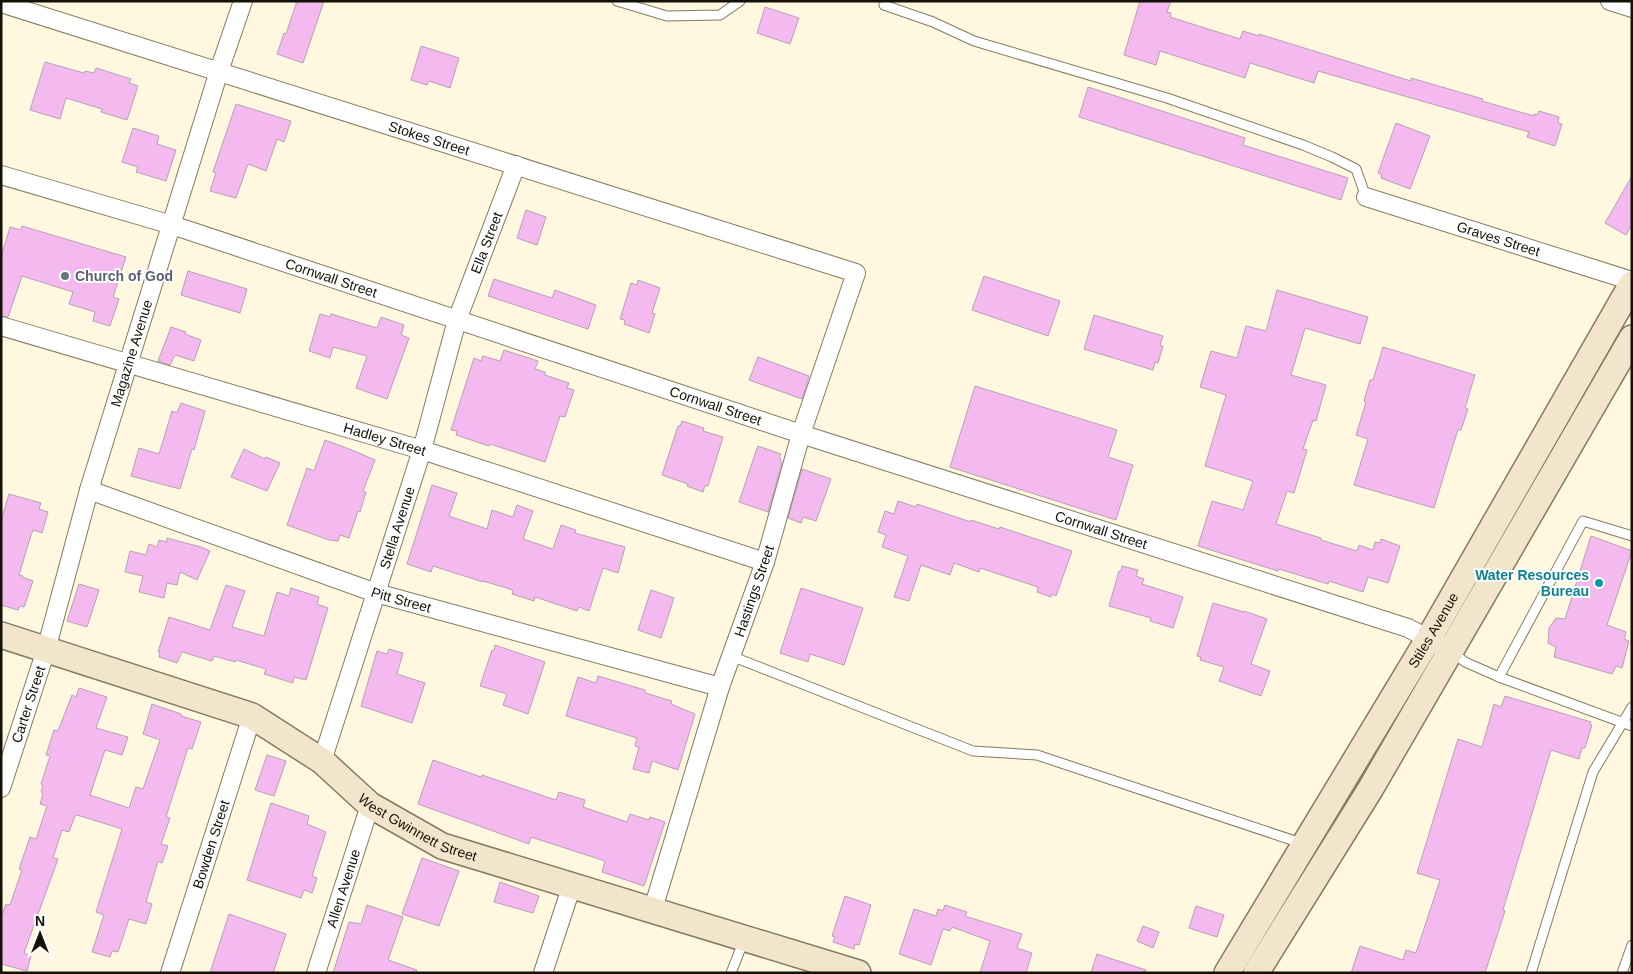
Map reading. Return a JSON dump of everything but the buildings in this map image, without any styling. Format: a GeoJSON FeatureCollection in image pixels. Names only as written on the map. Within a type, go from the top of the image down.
{"type":"FeatureCollection","features":[{"type":"Feature","properties":{"kind":"street","name":"Magazine Avenue"},"geometry":{"type":"LineString","coordinates":[[46,650],[89,490],[219,71],[243,1]]}},
{"type":"Feature","properties":{"kind":"street"},"geometry":{"type":"LineString","coordinates":[[1610,1],[1632,8]]}},
{"type":"Feature","properties":{"kind":"street","name":"Stokes Street"},"geometry":{"type":"LineString","coordinates":[[1,3],[856,273]]}},
{"type":"Feature","properties":{"kind":"street","name":"Ella Street"},"geometry":{"type":"LineString","coordinates":[[457,320],[516,165]]}},
{"type":"Feature","properties":{"kind":"street","name":"Cornwall Street"},"geometry":{"type":"LineString","coordinates":[[1,175],[172,225],[801,434],[1408,628],[1429,638],[1451,652]]}},
{"type":"Feature","properties":{"kind":"street","name":"Graves Street"},"geometry":{"type":"LineString","coordinates":[[1366,197],[1632,282]]}},
{"type":"Feature","properties":{"kind":"street","name":"Hastings Street"},"geometry":{"type":"LineString","coordinates":[[653,909],[720,687],[765,562],[801,434],[856,273]]}},
{"type":"Feature","properties":{"kind":"street","name":"Stiles Avenue"},"geometry":{"type":"LineString","coordinates":[[1227,973],[1429,638],[1632,282]]}},
{"type":"Feature","properties":{"kind":"street","name":"Stella Avenue"},"geometry":{"type":"LineString","coordinates":[[322,762],[422,450],[457,320]]}},
{"type":"Feature","properties":{"kind":"street","name":"Hadley Street"},"geometry":{"type":"LineString","coordinates":[[1,326],[422,450],[765,562]]}},
{"type":"Feature","properties":{"kind":"street","name":"Stiles Avenue"},"geometry":{"type":"LineString","coordinates":[[1259,971],[1372,788],[1632,338]]}},
{"type":"Feature","properties":{"kind":"street","name":"Pitt Street"},"geometry":{"type":"LineString","coordinates":[[89,490],[376,593],[720,687]]}},
{"type":"Feature","properties":{"kind":"street","name":"West Gwinnett Street"},"geometry":{"type":"LineString","coordinates":[[1,635],[252,716],[322,762],[370,805],[442,846],[858,973]]}},
{"type":"Feature","properties":{"kind":"street","name":"Carter Street"},"geometry":{"type":"LineString","coordinates":[[1,788],[46,650]]}},
{"type":"Feature","properties":{"kind":"street","name":"Bowden Street"},"geometry":{"type":"LineString","coordinates":[[170,973],[252,716]]}},
{"type":"Feature","properties":{"kind":"street","name":"Allen Avenue"},"geometry":{"type":"LineString","coordinates":[[316,973],[370,805]]}},
{"type":"Feature","properties":{"kind":"street"},"geometry":{"type":"LineString","coordinates":[[543,973],[572,885]]}},
{"type":"Feature","properties":{"kind":"lane"},"geometry":{"type":"LineString","coordinates":[[617,1],[667,16],[693,16],[720,15],[740,1]]}},
{"type":"Feature","properties":{"kind":"lane"},"geometry":{"type":"LineString","coordinates":[[884,5],[933,22],[974,41],[1166,98],[1303,145],[1356,169],[1366,197]]}},
{"type":"Feature","properties":{"kind":"lane"},"geometry":{"type":"LineString","coordinates":[[1499,677],[1583,522],[1632,536]]}},
{"type":"Feature","properties":{"kind":"lane"},"geometry":{"type":"LineString","coordinates":[[1451,652],[1465,662],[1499,677],[1632,726]]}},
{"type":"Feature","properties":{"kind":"lane"},"geometry":{"type":"LineString","coordinates":[[731,656],[973,751],[1037,755],[1305,844]]}},
{"type":"Feature","properties":{"kind":"lane"},"geometry":{"type":"LineString","coordinates":[[1531,973],[1593,772],[1632,706]]}},
{"type":"Feature","properties":{"kind":"lane"},"geometry":{"type":"LineString","coordinates":[[731,973],[745,938]]}},
{"type":"Feature","properties":{"kind":"lane"},"geometry":{"type":"LineString","coordinates":[[1622,973],[1632,944]]}},
{"type":"Feature","properties":{"kind":"place","name":"Church of God"},"geometry":{"type":"Point","coordinates":[65,276]}},
{"type":"Feature","properties":{"kind":"place","name":"Water Resources Bureau"},"geometry":{"type":"Point","coordinates":[1599,583]}}]}
